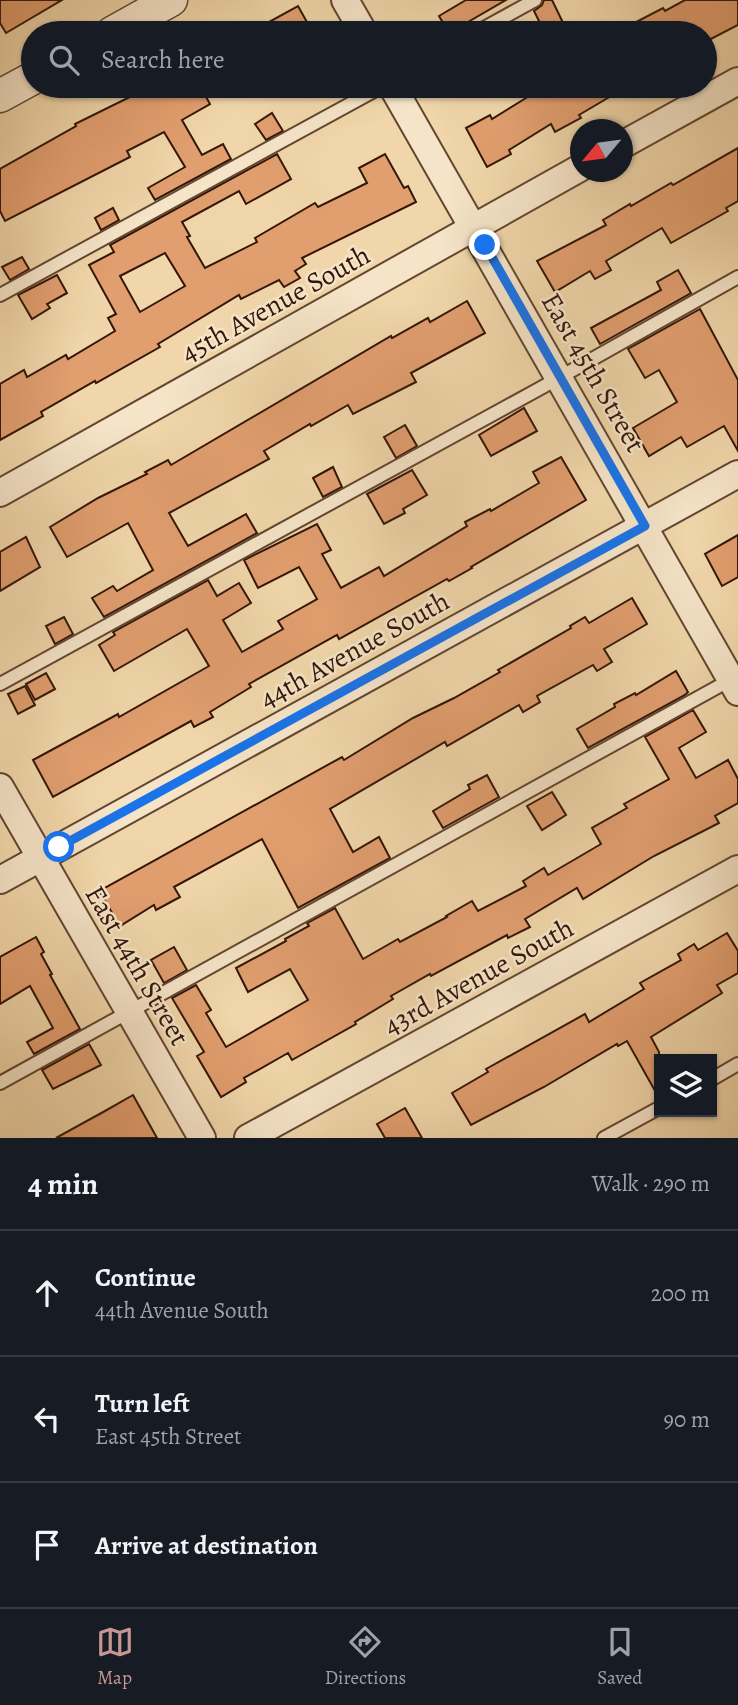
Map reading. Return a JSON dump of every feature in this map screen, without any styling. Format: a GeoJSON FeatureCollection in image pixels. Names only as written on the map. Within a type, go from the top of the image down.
{"type":"FeatureCollection","features":[{"type":"Feature","properties":{"kind":"street"},"geometry":{"type":"LineString","coordinates":[[133,21],[171,0]]}},
{"type":"Feature","properties":{"kind":"street"},"geometry":{"type":"LineString","coordinates":[[345,0],[356,21]]}},
{"type":"Feature","properties":{"kind":"street"},"geometry":{"type":"LineString","coordinates":[[717,93],[738,81]]}},
{"type":"Feature","properties":{"kind":"street"},"geometry":{"type":"LineString","coordinates":[[0,96],[21,85]]}},
{"type":"Feature","properties":{"kind":"street","name":"East 45th Street"},"geometry":{"type":"LineString","coordinates":[[399,98],[736,682]]}},
{"type":"Feature","properties":{"kind":"street"},"geometry":{"type":"LineString","coordinates":[[633,139],[707,98]]}},
{"type":"Feature","properties":{"kind":"street","name":"45th Avenue South"},"geometry":{"type":"LineString","coordinates":[[0,493],[570,173]]}},
{"type":"Feature","properties":{"kind":"street","name":"44th Avenue South"},"geometry":{"type":"LineString","coordinates":[[0,880],[738,474]]}},
{"type":"Feature","properties":{"kind":"street","name":"East 44th Street"},"geometry":{"type":"LineString","coordinates":[[0,787],[202,1138]]}},
{"type":"Feature","properties":{"kind":"street","name":"43rd Avenue South"},"geometry":{"type":"LineString","coordinates":[[248,1138],[738,869]]}},
{"type":"Feature","properties":{"kind":"lane"},"geometry":{"type":"LineString","coordinates":[[497,21],[535,0]]}},
{"type":"Feature","properties":{"kind":"lane"},"geometry":{"type":"LineString","coordinates":[[0,295],[361,98]]}},
{"type":"Feature","properties":{"kind":"lane"},"geometry":{"type":"LineString","coordinates":[[0,684],[560,378],[738,277]]}},
{"type":"Feature","properties":{"kind":"lane"},"geometry":{"type":"LineString","coordinates":[[0,1083],[736,682]]}},
{"type":"Feature","properties":{"kind":"lane"},"geometry":{"type":"LineString","coordinates":[[717,1076],[738,1064]]}},
{"type":"Feature","properties":{"kind":"lane"},"geometry":{"type":"LineString","coordinates":[[604,1138],[654,1111]]}},
{"type":"Feature","properties":{"kind":"building"},"geometry":{"type":"Polygon","coordinates":[[[0,0],[62,0],[26,21],[21,21],[21,24],[6,33],[0,23],[0,0]]]}},
{"type":"Feature","properties":{"kind":"building"},"geometry":{"type":"Polygon","coordinates":[[[466,0],[506,0],[470,21],[442,21],[439,16],[466,0]]]}},
{"type":"Feature","properties":{"kind":"building"},"geometry":{"type":"Polygon","coordinates":[[[544,0],[552,0],[562,21],[539,21],[534,11],[544,0]]]}},
{"type":"Feature","properties":{"kind":"building"},"geometry":{"type":"Polygon","coordinates":[[[685,0],[738,0],[738,25],[717,36],[717,21],[638,21],[663,8],[665,11],[685,0]]]}},
{"type":"Feature","properties":{"kind":"building"},"geometry":{"type":"Polygon","coordinates":[[[298,6],[306,21],[271,21],[298,6]]]}},
{"type":"Feature","properties":{"kind":"building"},"geometry":{"type":"Polygon","coordinates":[[[128,98],[207,98],[210,104],[182,120],[202,155],[223,144],[231,159],[155,200],[148,188],[185,167],[164,132],[127,151],[130,157],[5,221],[0,211],[0,169],[76,126],[75,124],[128,98]]]}},
{"type":"Feature","properties":{"kind":"building"},"geometry":{"type":"Polygon","coordinates":[[[526,98],[608,98],[579,115],[581,118],[570,119],[570,124],[555,132],[551,124],[509,150],[511,154],[487,167],[466,128],[490,115],[492,119],[526,98]]]}},
{"type":"Feature","properties":{"kind":"building"},"geometry":{"type":"Polygon","coordinates":[[[272,113],[283,131],[266,140],[255,124],[272,113]]]}},
{"type":"Feature","properties":{"kind":"building"},"geometry":{"type":"Polygon","coordinates":[[[738,148],[738,201],[726,208],[728,211],[671,243],[662,228],[606,261],[611,270],[595,279],[590,271],[555,292],[537,261],[606,225],[603,220],[630,204],[631,206],[671,183],[673,185],[738,148]]]}},
{"type":"Feature","properties":{"kind":"building"},"geometry":{"type":"Polygon","coordinates":[[[277,154],[291,179],[246,204],[239,191],[182,222],[190,236],[187,237],[205,268],[257,242],[255,238],[315,203],[318,207],[367,183],[359,168],[385,154],[404,188],[408,186],[416,202],[302,258],[306,264],[295,271],[300,278],[284,287],[279,280],[241,299],[239,295],[158,344],[160,347],[41,412],[43,416],[0,440],[0,384],[24,370],[27,377],[66,355],[68,359],[115,331],[108,318],[116,314],[89,265],[114,252],[110,245],[277,154]],[[165,253],[120,276],[140,312],[185,286],[165,253]]]}},
{"type":"Feature","properties":{"kind":"building"},"geometry":{"type":"Polygon","coordinates":[[[113,208],[119,220],[101,230],[95,218],[113,208]]]}},
{"type":"Feature","properties":{"kind":"building"},"geometry":{"type":"Polygon","coordinates":[[[22,257],[29,269],[10,280],[2,267],[22,257]]]}},
{"type":"Feature","properties":{"kind":"building"},"geometry":{"type":"Polygon","coordinates":[[[678,270],[691,293],[600,344],[591,328],[661,290],[657,282],[678,270]]]}},
{"type":"Feature","properties":{"kind":"building"},"geometry":{"type":"Polygon","coordinates":[[[57,275],[67,293],[47,304],[50,308],[32,319],[18,295],[57,275]]]}},
{"type":"Feature","properties":{"kind":"building"},"geometry":{"type":"Polygon","coordinates":[[[467,301],[485,333],[411,373],[416,382],[353,414],[348,405],[311,426],[310,424],[264,451],[269,459],[169,513],[188,546],[246,514],[257,533],[104,617],[92,598],[113,586],[117,591],[153,570],[128,523],[67,557],[50,527],[168,460],[171,465],[391,336],[392,338],[428,318],[430,322],[467,301]]]}},
{"type":"Feature","properties":{"kind":"building"},"geometry":{"type":"Polygon","coordinates":[[[700,309],[738,380],[738,451],[724,426],[687,447],[681,437],[649,456],[633,428],[677,402],[659,370],[645,378],[628,349],[700,309]]]}},
{"type":"Feature","properties":{"kind":"building"},"geometry":{"type":"Polygon","coordinates":[[[524,408],[537,431],[491,456],[479,435],[524,408]]]}},
{"type":"Feature","properties":{"kind":"building"},"geometry":{"type":"Polygon","coordinates":[[[405,425],[417,446],[396,458],[384,437],[405,425]]]}},
{"type":"Feature","properties":{"kind":"building"},"geometry":{"type":"Polygon","coordinates":[[[561,457],[586,500],[449,581],[447,579],[339,639],[337,635],[249,684],[251,687],[210,712],[213,717],[194,727],[191,721],[53,797],[33,760],[118,714],[119,717],[209,666],[187,629],[114,671],[99,645],[115,635],[113,632],[208,580],[217,596],[239,583],[251,603],[223,620],[242,652],[283,629],[278,621],[317,599],[299,567],[258,588],[244,560],[317,524],[331,550],[322,554],[341,588],[379,567],[384,576],[467,526],[465,522],[490,509],[491,511],[539,483],[533,472],[561,457]]]}},
{"type":"Feature","properties":{"kind":"building"},"geometry":{"type":"Polygon","coordinates":[[[333,467],[342,487],[323,497],[313,478],[333,467]]]}},
{"type":"Feature","properties":{"kind":"building"},"geometry":{"type":"Polygon","coordinates":[[[412,470],[427,495],[403,509],[405,513],[384,524],[367,494],[412,470]]]}},
{"type":"Feature","properties":{"kind":"building"},"geometry":{"type":"Polygon","coordinates":[[[738,535],[738,577],[722,586],[705,554],[738,535]]]}},
{"type":"Feature","properties":{"kind":"building"},"geometry":{"type":"Polygon","coordinates":[[[26,537],[40,567],[0,591],[0,552],[26,537]]]}},
{"type":"Feature","properties":{"kind":"building"},"geometry":{"type":"Polygon","coordinates":[[[632,598],[647,624],[604,649],[612,662],[597,671],[593,665],[537,696],[540,702],[523,712],[519,705],[447,746],[445,742],[330,809],[353,852],[379,837],[390,858],[298,908],[262,839],[174,887],[180,897],[156,910],[154,905],[120,926],[99,891],[454,698],[585,617],[589,623],[632,598]]]}},
{"type":"Feature","properties":{"kind":"building"},"geometry":{"type":"Polygon","coordinates":[[[64,617],[73,634],[55,644],[46,626],[64,617]]]}},
{"type":"Feature","properties":{"kind":"building"},"geometry":{"type":"Polygon","coordinates":[[[676,671],[688,692],[685,695],[588,748],[577,729],[615,707],[614,704],[635,693],[636,695],[676,671]]]}},
{"type":"Feature","properties":{"kind":"building"},"geometry":{"type":"Polygon","coordinates":[[[46,673],[55,689],[35,700],[26,684],[46,673]]]}},
{"type":"Feature","properties":{"kind":"building"},"geometry":{"type":"Polygon","coordinates":[[[25,686],[35,705],[18,714],[8,694],[25,686]]]}},
{"type":"Feature","properties":{"kind":"building"},"geometry":{"type":"Polygon","coordinates":[[[693,710],[706,732],[679,748],[696,778],[728,760],[738,779],[738,803],[715,816],[719,823],[654,856],[583,899],[577,888],[525,919],[530,927],[508,938],[507,935],[431,976],[430,974],[391,996],[393,999],[355,1022],[356,1024],[292,1060],[288,1053],[244,1078],[246,1082],[221,1097],[197,1056],[204,1052],[172,998],[196,985],[211,1010],[206,1013],[226,1047],[308,1000],[290,969],[248,992],[236,968],[286,941],[285,939],[309,926],[307,923],[335,908],[363,959],[398,939],[400,942],[447,917],[472,901],[478,911],[526,886],[523,881],[544,868],[548,875],[601,844],[592,828],[627,808],[624,804],[669,779],[645,737],[693,710]]]}},
{"type":"Feature","properties":{"kind":"building"},"geometry":{"type":"Polygon","coordinates":[[[487,775],[499,797],[443,828],[433,811],[470,789],[468,785],[487,775]]]}},
{"type":"Feature","properties":{"kind":"building"},"geometry":{"type":"Polygon","coordinates":[[[552,792],[566,815],[542,830],[527,806],[552,792]]]}},
{"type":"Feature","properties":{"kind":"building"},"geometry":{"type":"Polygon","coordinates":[[[727,933],[738,951],[738,973],[717,985],[722,993],[651,1037],[659,1052],[654,1054],[654,1089],[627,1041],[471,1125],[452,1093],[488,1072],[486,1069],[585,1014],[589,1022],[644,989],[640,983],[681,960],[678,954],[694,944],[698,950],[727,933]]]}},
{"type":"Feature","properties":{"kind":"building"},"geometry":{"type":"Polygon","coordinates":[[[36,937],[44,952],[41,954],[52,974],[50,975],[80,1029],[34,1054],[27,1042],[53,1028],[30,986],[0,1004],[0,957],[36,937]]]}},
{"type":"Feature","properties":{"kind":"building"},"geometry":{"type":"Polygon","coordinates":[[[174,947],[187,970],[164,983],[151,960],[174,947]]]}},
{"type":"Feature","properties":{"kind":"building"},"geometry":{"type":"Polygon","coordinates":[[[89,1044],[101,1065],[53,1089],[42,1070],[89,1044]]]}},
{"type":"Feature","properties":{"kind":"building"},"geometry":{"type":"Polygon","coordinates":[[[133,1095],[157,1138],[56,1138],[105,1111],[133,1095]]]}},
{"type":"Feature","properties":{"kind":"building"},"geometry":{"type":"Polygon","coordinates":[[[405,1108],[422,1138],[385,1138],[377,1124],[405,1108]]]}},
{"type":"Feature","properties":{"kind":"route"},"geometry":{"type":"LineString","coordinates":[[59,847],[645,526],[485,245]]}}]}
